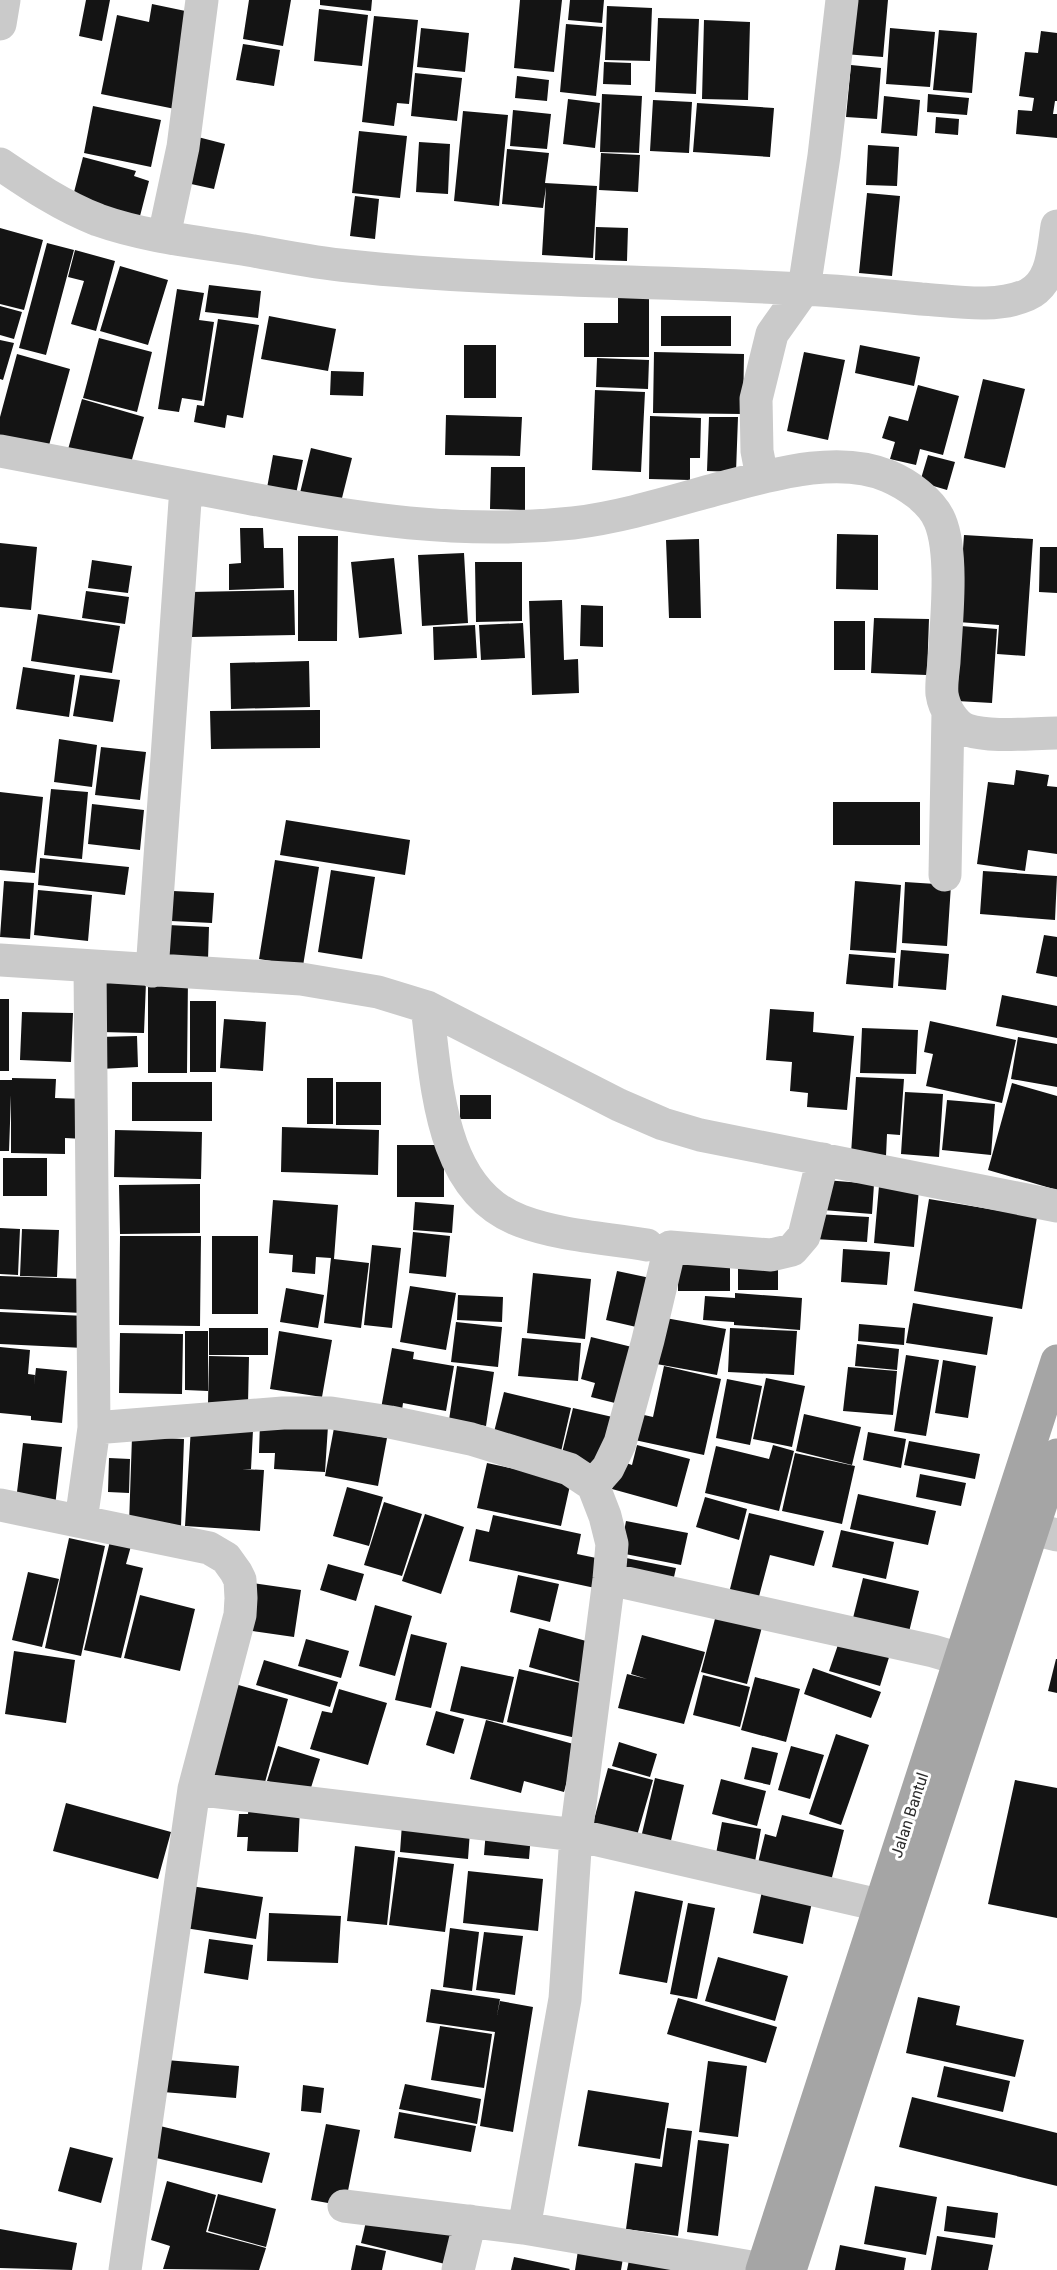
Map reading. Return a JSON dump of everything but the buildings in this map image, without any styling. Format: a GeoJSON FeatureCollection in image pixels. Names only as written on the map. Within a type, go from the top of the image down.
{"type":"FeatureCollection","features":[{"type":"Feature","properties":{"kind":"main road","name":"Jalan Bantul"},"geometry":{"type":"LineString","coordinates":[[771,2270],[974,1663],[1057,1361]]}},
{"type":"Feature","properties":{"kind":"main road","name":"Jalan Bantul"},"geometry":{"type":"LineString","coordinates":[[771,2270],[879,1905],[974,1663],[1045,1532],[1057,1455]]}},
{"type":"Feature","properties":{"kind":"street"},"geometry":{"type":"LineString","coordinates":[[0,24],[4,0]]}},
{"type":"Feature","properties":{"kind":"street"},"geometry":{"type":"LineString","coordinates":[[164,236],[183,147],[202,0]]}},
{"type":"Feature","properties":{"kind":"street"},"geometry":{"type":"LineString","coordinates":[[762,477],[756,451],[756,399],[772,334],[804,289],[824,156],[842,0]]}},
{"type":"Feature","properties":{"kind":"street"},"geometry":{"type":"LineString","coordinates":[[0,164],[63,204],[98,220],[164,236],[358,267],[466,276],[804,289],[962,302],[999,302],[1033,292],[1042,284],[1050,269],[1057,225]]}},
{"type":"Feature","properties":{"kind":"street"},"geometry":{"type":"LineString","coordinates":[[0,451],[186,488],[376,521],[450,527],[512,528],[576,523],[642,509],[762,477],[816,467],[859,469],[886,475],[905,485],[930,506],[940,520],[945,542],[948,583],[942,694],[948,712],[945,875]]}},
{"type":"Feature","properties":{"kind":"street"},"geometry":{"type":"LineString","coordinates":[[152,971],[186,488]]}},
{"type":"Feature","properties":{"kind":"street"},"geometry":{"type":"LineString","coordinates":[[948,712],[959,725],[984,733],[1057,733]]}},
{"type":"Feature","properties":{"kind":"street"},"geometry":{"type":"LineString","coordinates":[[0,960],[301,979],[378,992],[428,1007],[619,1105],[663,1124],[700,1135],[1057,1206]]}},
{"type":"Feature","properties":{"kind":"street"},"geometry":{"type":"LineString","coordinates":[[81,1521],[94,1428],[90,966]]}},
{"type":"Feature","properties":{"kind":"street"},"geometry":{"type":"LineString","coordinates":[[428,1007],[441,1113],[453,1151],[471,1184],[500,1211],[520,1221],[553,1230],[647,1245]]}},
{"type":"Feature","properties":{"kind":"street"},"geometry":{"type":"LineString","coordinates":[[593,1485],[608,1468],[620,1443],[670,1247],[771,1254],[792,1251],[804,1236],[823,1159]]}},
{"type":"Feature","properties":{"kind":"street"},"geometry":{"type":"LineString","coordinates":[[94,1428],[283,1413],[331,1413],[390,1422],[471,1439],[569,1469],[593,1485],[606,1516],[612,1544],[609,1579],[576,1835],[565,1999],[524,2228]]}},
{"type":"Feature","properties":{"kind":"street"},"geometry":{"type":"LineString","coordinates":[[0,1505],[209,1548],[226,1558],[240,1580],[242,1598],[240,1615],[194,1789],[125,2270]]}},
{"type":"Feature","properties":{"kind":"street"},"geometry":{"type":"LineString","coordinates":[[609,1579],[922,1649],[974,1663]]}},
{"type":"Feature","properties":{"kind":"street"},"geometry":{"type":"LineString","coordinates":[[194,1789],[576,1835],[879,1905]]}},
{"type":"Feature","properties":{"kind":"street"},"geometry":{"type":"LineString","coordinates":[[344,2206],[524,2228],[771,2270]]}},
{"type":"Feature","properties":{"kind":"street"},"geometry":{"type":"LineString","coordinates":[[458,2270],[470,2221]]}}]}
